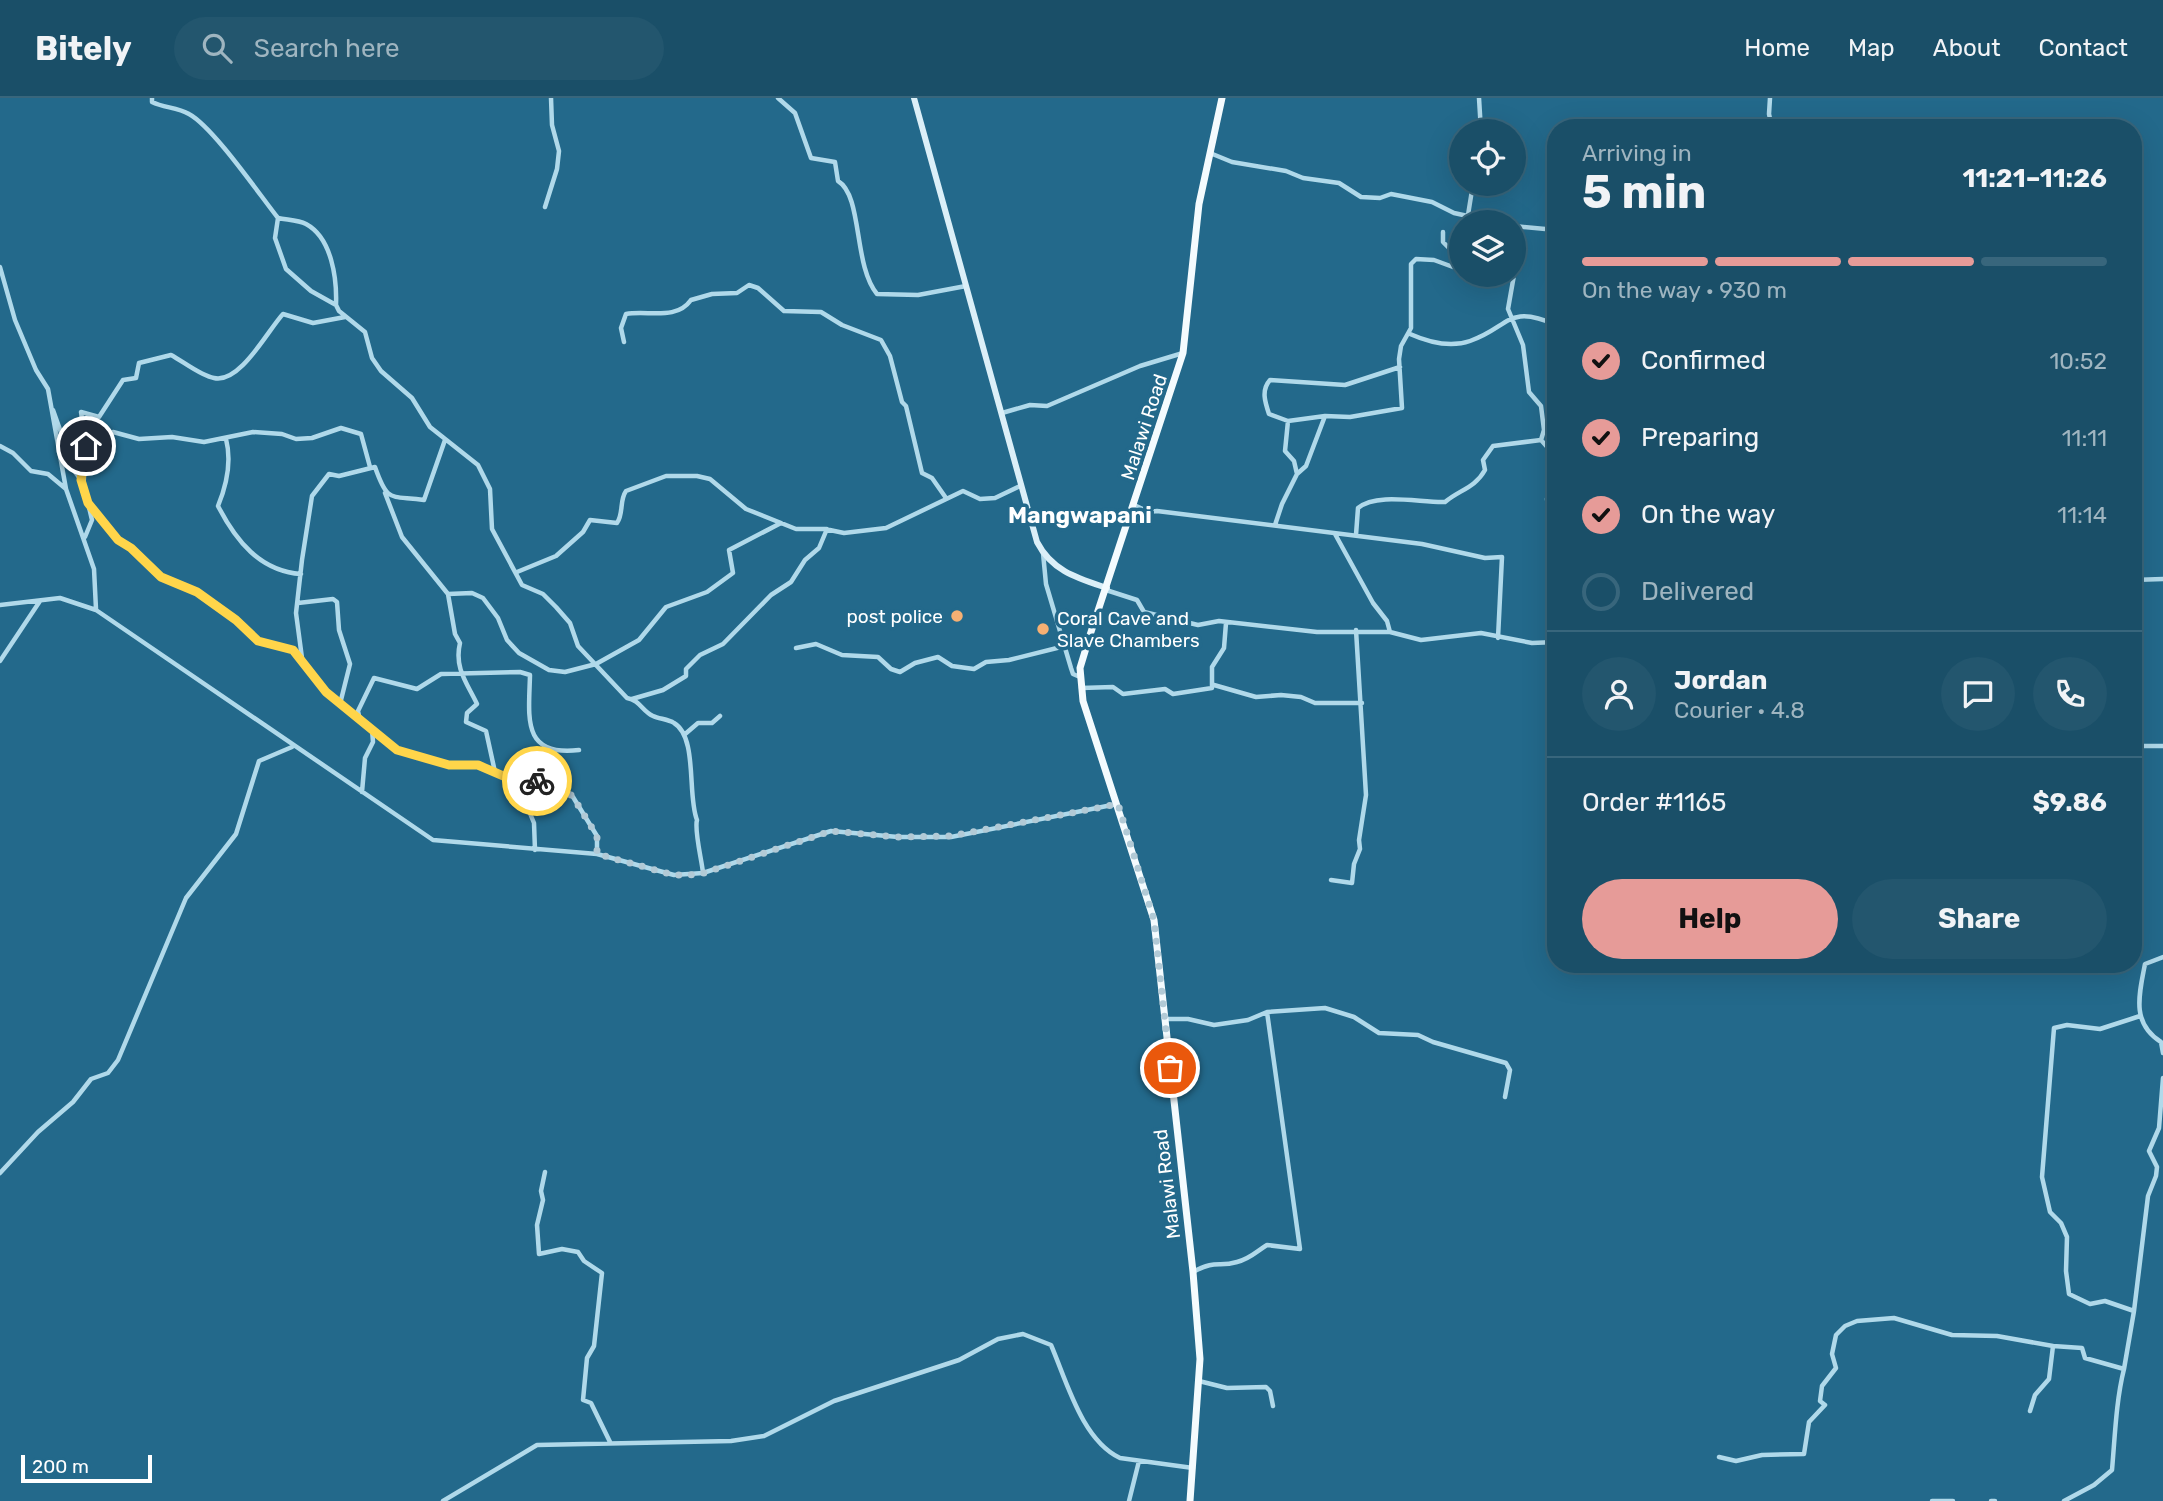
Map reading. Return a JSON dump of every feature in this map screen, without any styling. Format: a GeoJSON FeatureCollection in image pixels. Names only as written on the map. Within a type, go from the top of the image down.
{"type":"FeatureCollection","features":[{"type":"Feature","properties":{"kind":"main road","name":"Malawi Road"},"geometry":{"type":"LineString","coordinates":[[1190,1501],[1199,1381],[1194,1272],[1152,912],[1080,688],[1080,677],[1090,635],[1183,353],[1199,204],[1222,98]]}},
{"type":"Feature","properties":{"kind":"street"},"geometry":{"type":"LineString","coordinates":[[152,98],[152,102],[162,107],[190,114],[219,142],[278,218],[303,222],[323,243],[331,257],[337,284],[336,305]]}},
{"type":"Feature","properties":{"kind":"street"},"geometry":{"type":"LineString","coordinates":[[545,207],[557,169],[559,151],[552,125],[551,98]]}},
{"type":"Feature","properties":{"kind":"street"},"geometry":{"type":"LineString","coordinates":[[778,98],[795,113],[811,158],[827,158],[835,162],[838,181],[842,182],[857,215],[859,251],[869,284],[877,294],[919,295],[966,286]]}},
{"type":"Feature","properties":{"kind":"street"},"geometry":{"type":"LineString","coordinates":[[914,98],[1020,486],[1043,553],[1046,584],[1073,674],[1080,677]]}},
{"type":"Feature","properties":{"kind":"street"},"geometry":{"type":"LineString","coordinates":[[1479,98],[1480,119]]}},
{"type":"Feature","properties":{"kind":"street"},"geometry":{"type":"LineString","coordinates":[[1770,98],[1770,119]]}},
{"type":"Feature","properties":{"kind":"street"},"geometry":{"type":"LineString","coordinates":[[1209,152],[1232,162],[1339,183],[1361,197],[1380,198],[1391,194],[1432,202],[1449,210]]}},
{"type":"Feature","properties":{"kind":"street"},"geometry":{"type":"LineString","coordinates":[[278,218],[275,238],[286,269],[311,290],[336,305],[365,332],[372,358],[381,371],[412,398],[430,427],[478,465],[490,489],[492,529],[522,584],[543,594],[570,623],[578,646],[631,699],[651,716],[674,723],[684,735],[704,873]]}},
{"type":"Feature","properties":{"kind":"street"},"geometry":{"type":"LineString","coordinates":[[1526,227],[1547,229]]}},
{"type":"Feature","properties":{"kind":"street"},"geometry":{"type":"LineString","coordinates":[[1400,367],[1345,385],[1270,380],[1265,390],[1269,414],[1288,421],[1325,416],[1350,417],[1402,408],[1401,346],[1410,334],[1412,262],[1424,259],[1453,267],[1452,251],[1443,241],[1443,232]]}},
{"type":"Feature","properties":{"kind":"street"},"geometry":{"type":"LineString","coordinates":[[0,267],[15,320],[39,377],[48,389],[66,489],[94,569],[96,610]]}},
{"type":"Feature","properties":{"kind":"street"},"geometry":{"type":"LineString","coordinates":[[624,342],[621,328],[626,314],[672,313],[685,308],[691,300],[712,294],[733,294],[749,285],[758,288],[784,311],[821,312],[842,325],[881,340],[890,356],[902,402],[906,406],[922,473],[932,478],[946,498]]}},
{"type":"Feature","properties":{"kind":"street"},"geometry":{"type":"LineString","coordinates":[[1511,287],[1508,300],[1510,318],[1523,345],[1529,392],[1541,406],[1544,420],[1541,440]]}},
{"type":"Feature","properties":{"kind":"street"},"geometry":{"type":"LineString","coordinates":[[81,480],[86,446],[81,412],[99,417],[123,380],[136,378],[139,363],[172,355],[214,379],[226,378],[255,353],[283,314],[313,323],[346,317]]}},
{"type":"Feature","properties":{"kind":"street"},"geometry":{"type":"LineString","coordinates":[[1410,334],[1437,343],[1465,343],[1510,318],[1531,316],[1547,322]]}},
{"type":"Feature","properties":{"kind":"street"},"geometry":{"type":"LineString","coordinates":[[1002,413],[1030,405],[1047,406],[1140,366],[1183,353]]}},
{"type":"Feature","properties":{"kind":"street"},"geometry":{"type":"LineString","coordinates":[[51,403],[88,503],[92,520],[85,538]]}},
{"type":"Feature","properties":{"kind":"street"},"geometry":{"type":"LineString","coordinates":[[1275,525],[1297,474],[1306,466],[1325,416]]}},
{"type":"Feature","properties":{"kind":"street"},"geometry":{"type":"LineString","coordinates":[[1288,421],[1285,451],[1294,461],[1297,474]]}},
{"type":"Feature","properties":{"kind":"street"},"geometry":{"type":"LineString","coordinates":[[86,446],[113,432],[139,439],[172,437],[204,442],[253,432],[302,439],[341,428],[361,433],[362,448],[370,467]]}},
{"type":"Feature","properties":{"kind":"street"},"geometry":{"type":"LineString","coordinates":[[226,439],[230,451],[227,484],[218,506],[254,559],[276,570],[301,574]]}},
{"type":"Feature","properties":{"kind":"street"},"geometry":{"type":"LineString","coordinates":[[384,492],[394,499],[424,500],[445,440]]}},
{"type":"Feature","properties":{"kind":"street"},"geometry":{"type":"LineString","coordinates":[[1541,440],[1547,447]]}},
{"type":"Feature","properties":{"kind":"street"},"geometry":{"type":"LineString","coordinates":[[1356,535],[1358,508],[1364,503],[1377,499],[1445,502],[1453,493],[1479,482],[1485,470],[1483,460],[1493,446],[1541,440]]}},
{"type":"Feature","properties":{"kind":"street"},"geometry":{"type":"LineString","coordinates":[[0,446],[13,453],[31,471],[48,474],[66,489]]}},
{"type":"Feature","properties":{"kind":"street"},"geometry":{"type":"LineString","coordinates":[[303,661],[296,613],[312,496],[329,474],[339,476],[375,467],[402,537],[448,594],[454,634],[460,643],[457,654],[463,681],[477,704],[467,713],[466,722],[486,731],[495,772]]}},
{"type":"Feature","properties":{"kind":"street"},"geometry":{"type":"LineString","coordinates":[[517,572],[556,556],[583,532],[590,520],[617,523],[621,513],[621,497],[626,491],[666,477],[685,475],[710,479],[746,509],[796,529],[827,529],[845,533],[875,531],[894,525],[963,491],[980,499],[995,498],[1020,486]]}},
{"type":"Feature","properties":{"kind":"street"},"geometry":{"type":"LineString","coordinates":[[88,503],[118,540],[131,548],[161,577],[197,592],[236,620],[258,641],[287,647],[303,661],[340,705],[397,750],[449,765],[478,765],[517,782],[534,823],[535,850]]}},
{"type":"Feature","properties":{"kind":"street"},"geometry":{"type":"LineString","coordinates":[[1134,505],[1149,512],[1356,535],[1422,544],[1485,558],[1502,557],[1498,638]]}},
{"type":"Feature","properties":{"kind":"street"},"geometry":{"type":"LineString","coordinates":[[92,520],[106,522]]}},
{"type":"Feature","properties":{"kind":"street"},"geometry":{"type":"LineString","coordinates":[[448,594],[472,593],[483,598],[498,618],[507,640],[519,653],[549,670],[565,672],[596,664],[639,640],[666,607],[726,581],[733,573],[729,550],[782,523]]}},
{"type":"Feature","properties":{"kind":"street"},"geometry":{"type":"LineString","coordinates":[[631,699],[676,684],[686,676],[685,669],[700,655],[723,644],[771,595],[791,582],[805,560],[819,548],[827,529]]}},
{"type":"Feature","properties":{"kind":"street"},"geometry":{"type":"LineString","coordinates":[[1335,534],[1373,603],[1387,621],[1390,632]]}},
{"type":"Feature","properties":{"kind":"street"},"geometry":{"type":"LineString","coordinates":[[1043,553],[1061,571],[1137,600],[1144,612],[1198,625],[1226,623],[1317,632],[1390,632],[1412,640],[1481,633],[1498,638],[1547,644]]}},
{"type":"Feature","properties":{"kind":"street"},"geometry":{"type":"LineString","coordinates":[[2142,580],[2163,579]]}},
{"type":"Feature","properties":{"kind":"street"},"geometry":{"type":"LineString","coordinates":[[298,603],[333,599],[337,602],[339,630],[350,664],[340,705]]}},
{"type":"Feature","properties":{"kind":"street"},"geometry":{"type":"LineString","coordinates":[[0,605],[68,600],[96,610],[433,840],[597,854],[674,875],[704,873],[831,831],[898,837],[951,836],[1118,804]]}},
{"type":"Feature","properties":{"kind":"street"},"geometry":{"type":"LineString","coordinates":[[0,661],[41,601]]}},
{"type":"Feature","properties":{"kind":"street"},"geometry":{"type":"LineString","coordinates":[[1214,685],[1212,667],[1224,648],[1226,623]]}},
{"type":"Feature","properties":{"kind":"street"},"geometry":{"type":"LineString","coordinates":[[1331,880],[1352,883],[1354,864],[1359,857],[1366,796],[1356,631]]}},
{"type":"Feature","properties":{"kind":"street"},"geometry":{"type":"LineString","coordinates":[[796,648],[816,644],[842,655],[878,657],[891,669],[900,672],[915,663],[938,657],[952,666],[974,669],[986,662],[1009,660],[1065,646]]}},
{"type":"Feature","properties":{"kind":"street"},"geometry":{"type":"LineString","coordinates":[[360,721],[358,711],[374,678],[417,689],[441,674],[508,670],[529,674],[527,720],[540,744],[546,749],[579,750]]}},
{"type":"Feature","properties":{"kind":"street"},"geometry":{"type":"LineString","coordinates":[[1080,688],[1113,687],[1123,694],[1165,689],[1173,694],[1213,688],[1214,685]]}},
{"type":"Feature","properties":{"kind":"street"},"geometry":{"type":"LineString","coordinates":[[1214,685],[1256,696],[1281,695],[1315,702],[1362,703]]}},
{"type":"Feature","properties":{"kind":"street"},"geometry":{"type":"LineString","coordinates":[[684,735],[698,723],[712,723],[720,716]]}},
{"type":"Feature","properties":{"kind":"street"},"geometry":{"type":"LineString","coordinates":[[362,792],[365,758],[373,742],[372,729]]}},
{"type":"Feature","properties":{"kind":"street"},"geometry":{"type":"LineString","coordinates":[[0,1173],[37,1132],[73,1102],[91,1079],[108,1073],[118,1060],[186,898],[236,834],[259,761],[292,746]]}},
{"type":"Feature","properties":{"kind":"street"},"geometry":{"type":"LineString","coordinates":[[2142,746],[2163,746]]}},
{"type":"Feature","properties":{"kind":"street"},"geometry":{"type":"LineString","coordinates":[[517,782],[531,777],[540,784],[564,788],[573,797],[597,836],[597,854]]}},
{"type":"Feature","properties":{"kind":"street"},"geometry":{"type":"LineString","coordinates":[[2163,957],[2145,964],[2140,988],[2140,1016],[2145,1031],[2161,1042],[2163,1053]]}},
{"type":"Feature","properties":{"kind":"street"},"geometry":{"type":"LineString","coordinates":[[1166,1019],[1188,1019],[1214,1025],[1248,1020],[1266,1013],[1325,1008],[1354,1017],[1379,1033],[1418,1035],[1433,1042],[1489,1056],[1510,1066],[1506,1097]]}},
{"type":"Feature","properties":{"kind":"street"},"geometry":{"type":"LineString","coordinates":[[1194,1272],[1213,1262],[1234,1264],[1250,1258],[1268,1245],[1300,1249],[1266,1013]]}},
{"type":"Feature","properties":{"kind":"street"},"geometry":{"type":"LineString","coordinates":[[2134,1311],[2105,1301],[2090,1304],[2069,1294],[2067,1237],[2062,1223],[2050,1212],[2042,1177],[2054,1028],[2067,1025],[2100,1029],[2140,1016]]}},
{"type":"Feature","properties":{"kind":"street"},"geometry":{"type":"LineString","coordinates":[[2064,1501],[2094,1485],[2112,1470],[2119,1409],[2117,1399],[2134,1311],[2148,1196],[2156,1176],[2157,1167],[2149,1151],[2160,1128],[2163,1078]]}},
{"type":"Feature","properties":{"kind":"street"},"geometry":{"type":"LineString","coordinates":[[545,1172],[541,1191],[543,1200],[537,1225],[539,1254],[562,1249],[578,1252],[584,1261],[602,1273],[594,1346],[587,1359],[583,1400],[594,1407],[610,1442]]}},
{"type":"Feature","properties":{"kind":"street"},"geometry":{"type":"LineString","coordinates":[[1719,1457],[1736,1461],[1762,1455],[1804,1454],[1809,1422],[1825,1405],[1820,1401],[1822,1386],[1836,1368],[1832,1354],[1834,1339],[1844,1326],[1857,1321],[1895,1318],[1952,1335],[1997,1336],[2082,1348],[2085,1358],[2092,1362],[2124,1369]]}},
{"type":"Feature","properties":{"kind":"street"},"geometry":{"type":"LineString","coordinates":[[443,1501],[537,1445],[731,1440],[764,1436],[834,1401],[954,1362],[998,1339],[1023,1334],[1051,1345],[1096,1439],[1109,1453],[1139,1461],[1193,1468]]}},
{"type":"Feature","properties":{"kind":"street"},"geometry":{"type":"LineString","coordinates":[[2031,1410],[2035,1395],[2049,1380],[2053,1346]]}},
{"type":"Feature","properties":{"kind":"street"},"geometry":{"type":"LineString","coordinates":[[1199,1381],[1227,1388],[1266,1387],[1270,1391],[1273,1406]]}},
{"type":"Feature","properties":{"kind":"street"},"geometry":{"type":"LineString","coordinates":[[1129,1501],[1139,1461]]}},
{"type":"Feature","properties":{"kind":"street"},"geometry":{"type":"LineString","coordinates":[[1932,1501],[1952,1501]]}},
{"type":"Feature","properties":{"kind":"way so far"},"geometry":{"type":"LineString","coordinates":[[537,781],[540,784],[564,788],[573,797],[597,836],[597,854],[674,875],[704,873],[831,831],[898,837],[951,836],[1118,804],[1154,920],[1170,1068]]}},
{"type":"Feature","properties":{"kind":"place","name":"post police"},"geometry":{"type":"Point","coordinates":[957,616]}},
{"type":"Feature","properties":{"kind":"place","name":"Coral Cave and Slave Chambers"},"geometry":{"type":"Point","coordinates":[1043,629]}},
{"type":"Feature","properties":{"kind":"district","name":"Mangwapani"},"geometry":{"type":"Point","coordinates":[1080,515]}},
{"type":"Feature","properties":{"kind":"route"},"geometry":{"type":"LineString","coordinates":[[86,446],[81,480],[88,503],[109,525],[118,540],[131,548],[161,577],[208,599],[258,641],[293,650],[326,692],[397,750],[449,765],[478,765],[517,782],[531,777],[537,781]]}}]}
